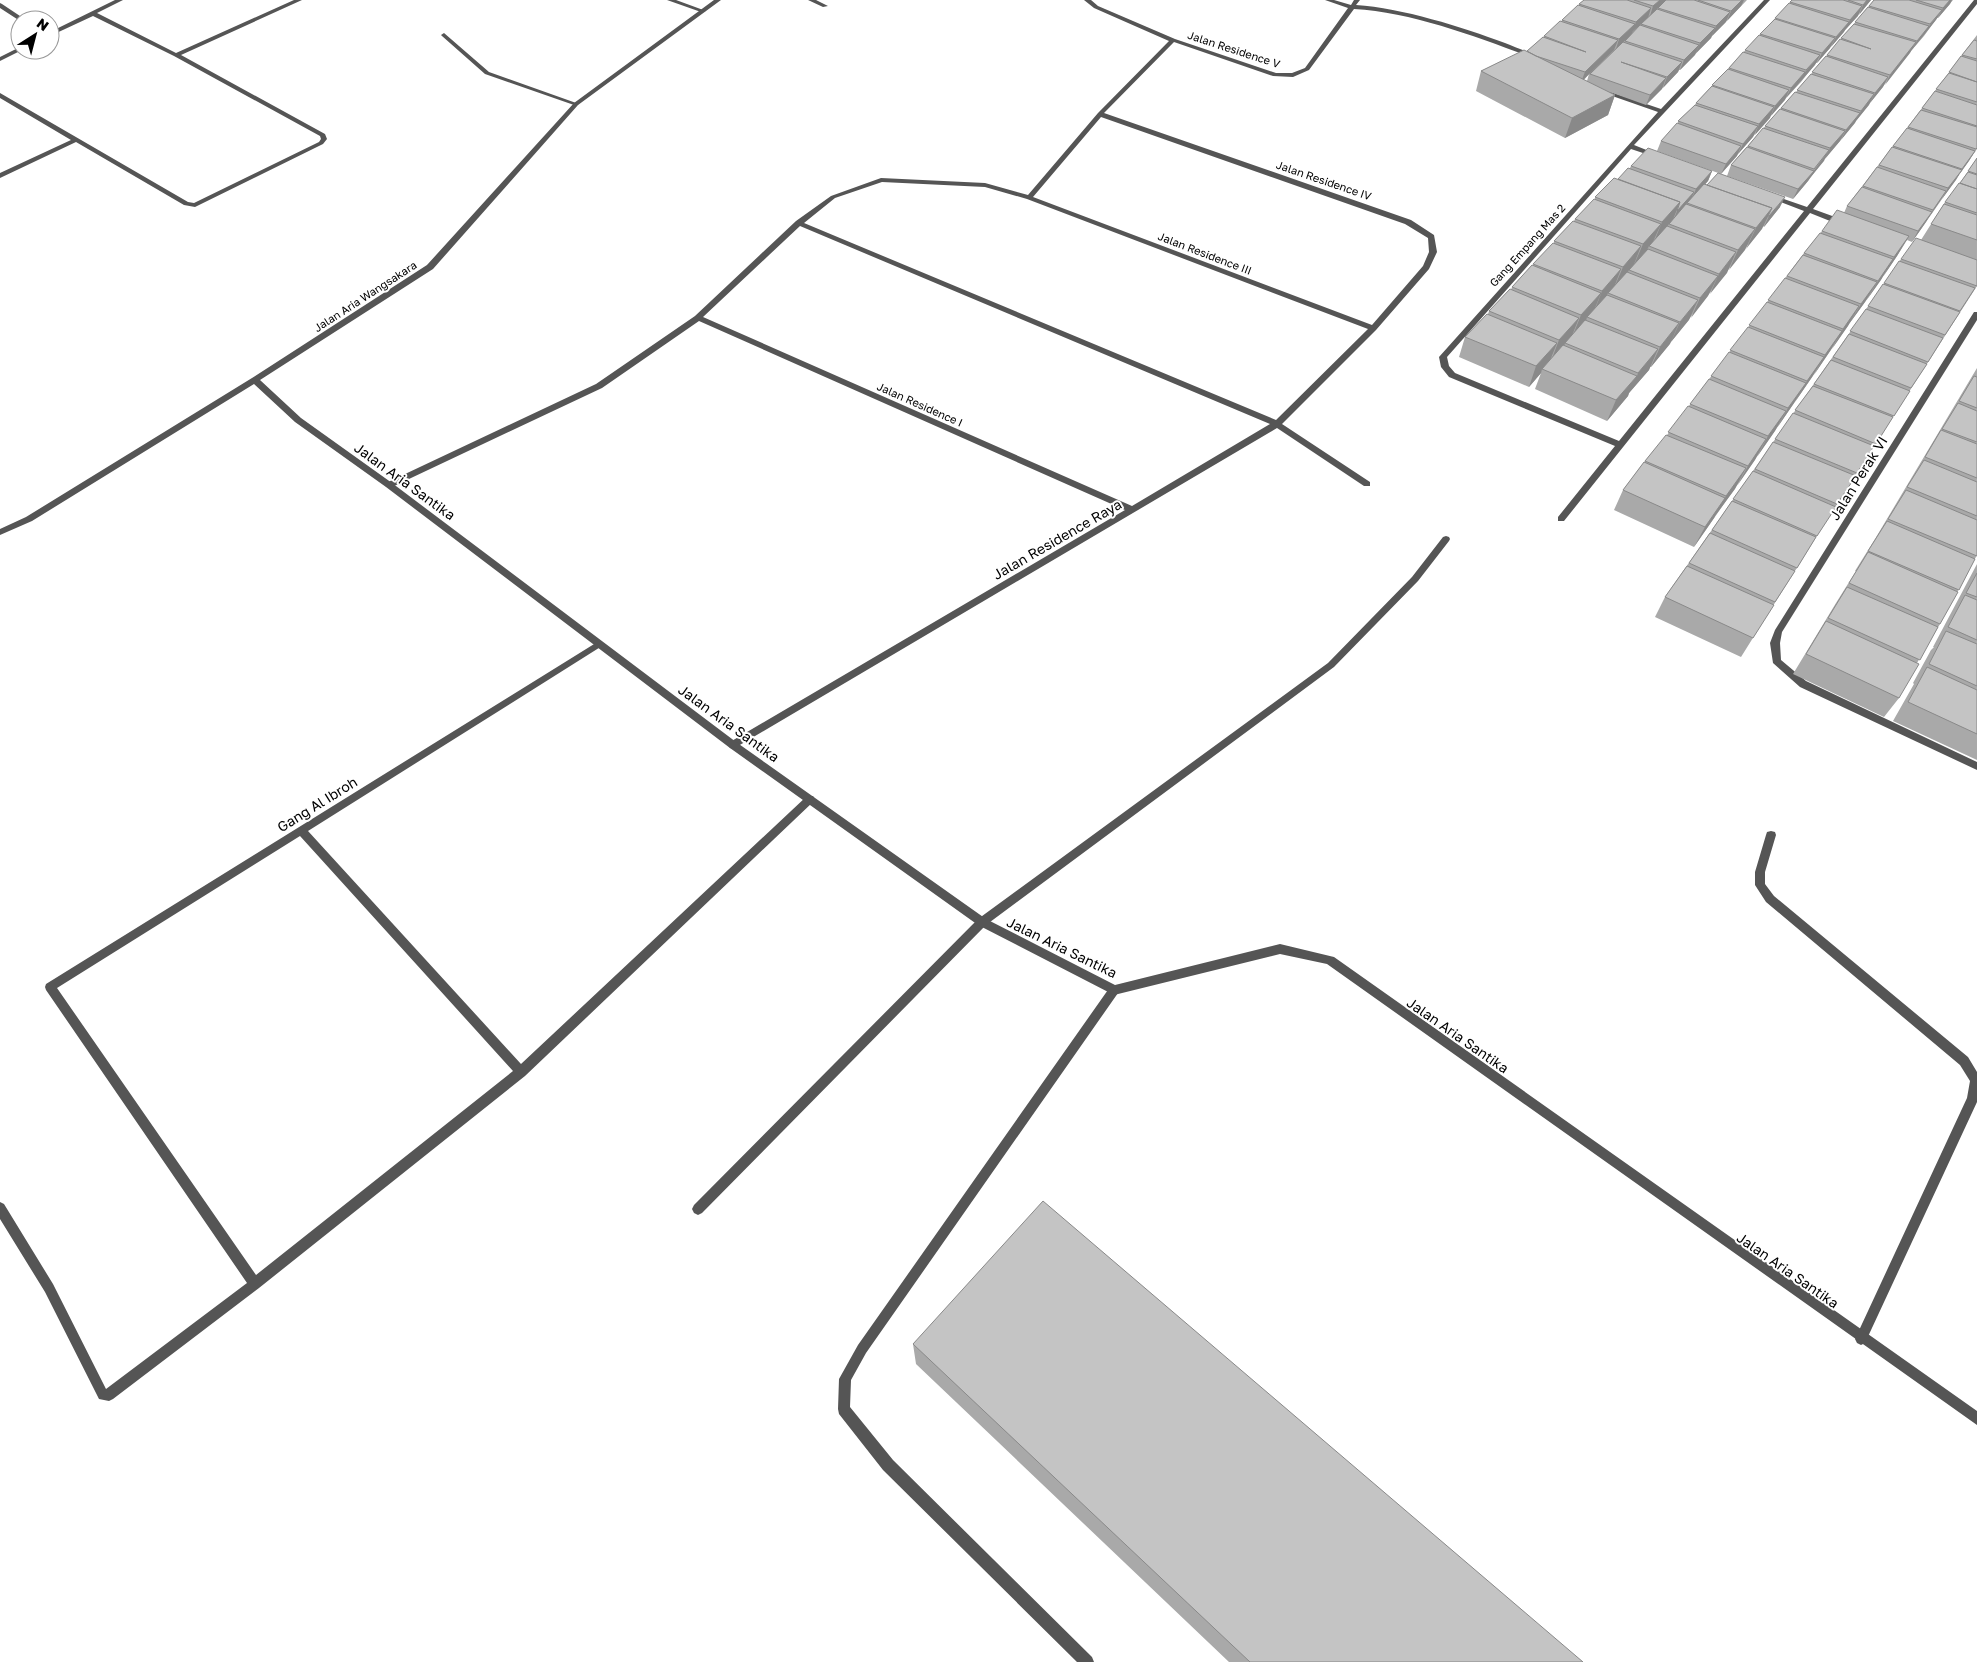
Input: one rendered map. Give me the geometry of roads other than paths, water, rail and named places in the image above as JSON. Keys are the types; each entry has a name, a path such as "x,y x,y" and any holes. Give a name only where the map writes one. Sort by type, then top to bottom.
{"street":[{"path":"60,29 120,0"},
{"path":"176,55 298,0"},
{"path":"670,0 703,11"},
{"name":"Jalan Aria Wangsakara","path":"0,532 29,519 255,380 430,267 576,104 718,0"},
{"path":"811,0 825,6"},
{"name":"Jalan Residence V","path":"1087,0 1096,7 1173,40 1274,75 1293,75 1307,69 1357,0"},
{"path":"1328,0 1478,35 1530,55"},
{"name":"Gang Empang Mas 2","path":"1620,445 1452,374 1444,366 1443,358 1630,146 1767,0"},
{"path":"1561,520 1977,0"},
{"path":"0,95 186,204 194,205 324,139 323,135 176,55 92,13"},
{"path":"444,35 487,73 576,104"},
{"path":"1028,198 1100,114 1173,40"},
{"path":"1522,63 1537,48"},
{"path":"1597,89 1662,111"},
{"name":"Jalan Residence IV","path":"1100,114 1371,209 1420,229 1431,237 1433,252 1426,267 1373,328"},
{"path":"0,176 76,140"},
{"path":"1630,146 1668,160"},
{"name":"Jalan Residence III","path":"389,485 599,386 698,318 798,223 833,197 881,180 985,184 1028,198 1373,328"},
{"path":"1762,194 1856,227"},
{"path":"798,223 1277,424 1367,484"},
{"name":"Jalan Perak VI","path":"1977,314 1778,632 1775,643 1776,662 1803,684 1977,766"},
{"name":"Jalan Residence I","path":"698,318 1133,510"},
{"name":"Jalan Residence Raya","path":"733,745 1277,424 1373,328"},
{"name":"Jalan Aria Santika","path":"255,380 298,420 389,485 733,745 982,922 1114,990 1280,948 1330,960 1861,1339 1977,1419"},
{"path":"698,1210 982,922 1331,665 1415,579 1446,539"},
{"name":"Gang Al Ibroh","path":"256,1284 50,987 599,644"},
{"path":"0,1208 49,1288 103,1395 109,1395 256,1284 520,1072 810,799"},
{"path":"301,830 520,1072"},
{"path":"1772,835 1760,872 1760,885 1770,899 1964,1061 1976,1080 1973,1098 1861,1339"},
{"path":"1086,1662 888,1464 844,1409 845,1379 862,1349 1114,990"}]}
